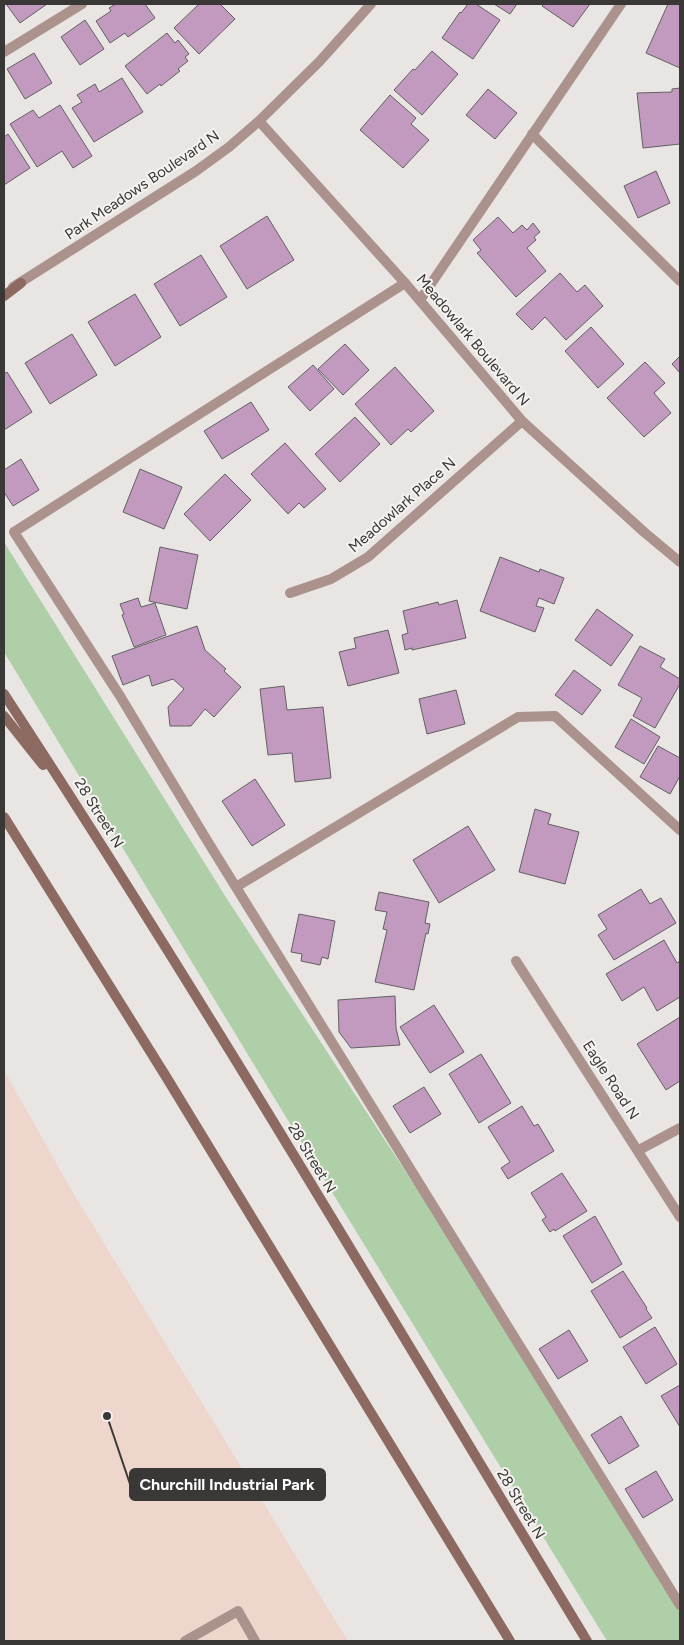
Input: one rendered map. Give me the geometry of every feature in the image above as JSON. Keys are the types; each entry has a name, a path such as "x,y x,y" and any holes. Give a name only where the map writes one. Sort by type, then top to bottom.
{"main road":[{"path":"4,288 21,283"},
{"path":"4,295 21,283"},
{"name":"28 Street N","path":"4,694 80,810 241,1070 586,1641"},
{"path":"4,716 80,810"},
{"path":"4,817 165,1075 510,1641"}],"street":[{"path":"4,52 82,4"},
{"name":"Park Meadows Boulevard N","path":"21,283 196,171 229,146 259,121 319,62 371,4"},
{"path":"420,300 621,4"},
{"name":"Meadowlark Boulevard N","path":"259,121 420,300 522,421 644,532 680,562"},
{"path":"532,134 680,281"},
{"path":"405,283 14,532 120,696 680,1605"},
{"name":"Meadowlark Place N","path":"290,593 331,579 368,557 522,421"},
{"path":"236,887 518,716 555,716 680,830"},
{"path":"671,822 680,837"},
{"name":"Eagle Road N","path":"516,961 639,1150 680,1217"},
{"path":"639,1150 680,1128"},
{"path":"185,1641 238,1611 255,1641"}],"shaded area":[{"path":"4,1070 72,1191 348,1641 4,1641"}],"green space":[{"path":"4,542 227,899 527,1357 680,1601 680,1641 607,1641 4,652"}],"building":[{"path":"6,4 47,4 20,23"},
{"path":"116,4 145,4 155,18 128,37 125,33 110,43 96,21 111,11 109,8"},
{"path":"199,4 220,4 235,19 199,54 174,28"},
{"path":"468,4 476,4 500,20 473,59 442,38"},
{"path":"494,4 517,4 510,14"},
{"path":"544,4 590,4 573,27 542,6"},
{"path":"668,4 680,4 680,68 646,53"},
{"path":"85,20 104,49 80,65 61,37"},
{"path":"167,33 175,43 178,40 189,54 185,57 188,61 178,69 180,71 147,94 125,66"},
{"path":"432,51 458,74 422,115 394,90"},
{"path":"34,53 52,83 25,99 7,69"},
{"path":"122,78 143,112 94,142 72,108 82,102 77,95 95,84 99,92"},
{"path":"680,88 680,144 643,148 637,93 672,92 672,89"},
{"path":"488,89 517,113 495,139 466,115"},
{"path":"390,95 416,118 411,124 429,140 403,168 360,130"},
{"path":"60,105 92,156 73,168 62,151 37,167 10,124 33,110 39,118"},
{"path":"8,134 30,168 4,185 4,137"},
{"path":"656,171 670,203 638,218 624,186"},
{"path":"267,216 294,260 247,289 220,246"},
{"path":"498,217 513,233 522,225 527,230 533,223 540,232 534,237 536,240 527,248 546,271 516,297 477,253 481,250 473,240"},
{"path":"201,255 227,297 180,326 154,284"},
{"path":"560,273 577,292 585,285 603,306 566,340 545,317 532,330 516,314"},
{"path":"135,294 161,337 115,366 88,322"},
{"path":"591,327 624,364 598,388 565,351"},
{"path":"72,334 97,375 50,404 25,363"},
{"path":"345,344 369,370 343,395 318,369"},
{"path":"680,356 680,373 672,364"},
{"path":"645,362 665,383 654,393 671,413 644,437 607,398"},
{"path":"313,365 334,389 310,411 288,387"},
{"path":"395,367 434,411 411,432 408,429 391,445 355,404"},
{"path":"7,372 32,412 4,430 4,374"},
{"path":"251,402 269,430 222,459 204,431"},
{"path":"355,417 380,444 340,482 315,454"},
{"path":"285,443 326,489 304,508 299,503 288,514 251,474"},
{"path":"21,459 39,490 13,506 4,492 4,470"},
{"path":"140,469 182,487 164,529 123,512"},
{"path":"225,474 251,500 210,541 184,514"},
{"path":"160,547 198,555 187,609 149,601"},
{"path":"500,557 539,572 540,569 564,578 554,604 539,598 536,606 544,608 535,632 480,611"},
{"path":"138,598 141,607 155,603 166,635 134,647 122,615 124,614 120,604"},
{"path":"457,600 466,638 405,650 402,635 408,633 403,611 438,602 439,605"},
{"path":"597,609 633,635 611,666 575,640"},
{"path":"197,626 205,650 226,669 224,671 241,687 214,717 205,709 191,726 170,726 168,707 184,689 173,679 152,686 149,675 123,685 112,656"},
{"path":"388,630 399,673 348,686 339,652 356,648 354,638"},
{"path":"640,646 665,659 660,667 680,679 680,684 655,728 633,716 642,698 618,685"},
{"path":"574,670 601,690 582,715 555,695"},
{"path":"284,686 287,710 323,707 331,778 295,782 292,753 268,755 260,689"},
{"path":"456,690 465,724 427,734 419,699"},
{"path":"631,719 660,737 644,764 615,747"},
{"path":"658,746 680,758 680,776 670,794 640,777"},
{"path":"255,779 285,825 252,846 222,801"},
{"path":"535,809 551,814 548,824 579,832 565,884 519,872"},
{"path":"468,826 495,870 439,903 413,860"},
{"path":"641,889 650,904 661,898 676,923 614,960 598,935 607,929 598,915"},
{"path":"379,892 429,902 425,923 430,924 428,934 426,933 414,990 375,982 387,930 383,929 387,912 375,910"},
{"path":"299,914 335,921 328,959 322,957 320,965 301,961 302,954 291,952"},
{"path":"664,940 677,963 680,961 680,997 657,1011 644,987 622,1001 606,974"},
{"path":"395,996 396,1028 400,1045 351,1048 339,1032 338,1000"},
{"path":"434,1005 464,1052 430,1073 400,1027"},
{"path":"680,1017 680,1081 666,1090 637,1044"},
{"path":"481,1054 511,1103 479,1123 449,1074"},
{"path":"424,1087 441,1114 410,1133 393,1106"},
{"path":"522,1106 534,1126 538,1124 554,1151 508,1179 501,1168 510,1162 488,1127"},
{"path":"562,1173 587,1211 555,1231 554,1229 550,1232 542,1220 546,1217 531,1193"},
{"path":"595,1216 622,1264 592,1283 563,1236"},
{"path":"623,1271 652,1318 620,1338 591,1291"},
{"path":"655,1327 677,1364 646,1384 623,1347"},
{"path":"569,1330 588,1361 558,1379 539,1349"},
{"path":"680,1385 680,1427 661,1396"},
{"path":"621,1416 639,1446 609,1464 591,1435"},
{"path":"656,1471 673,1500 643,1518 625,1489"}],"place":[{"name":"Churchill Industrial Park","path":"107,1416"}]}
